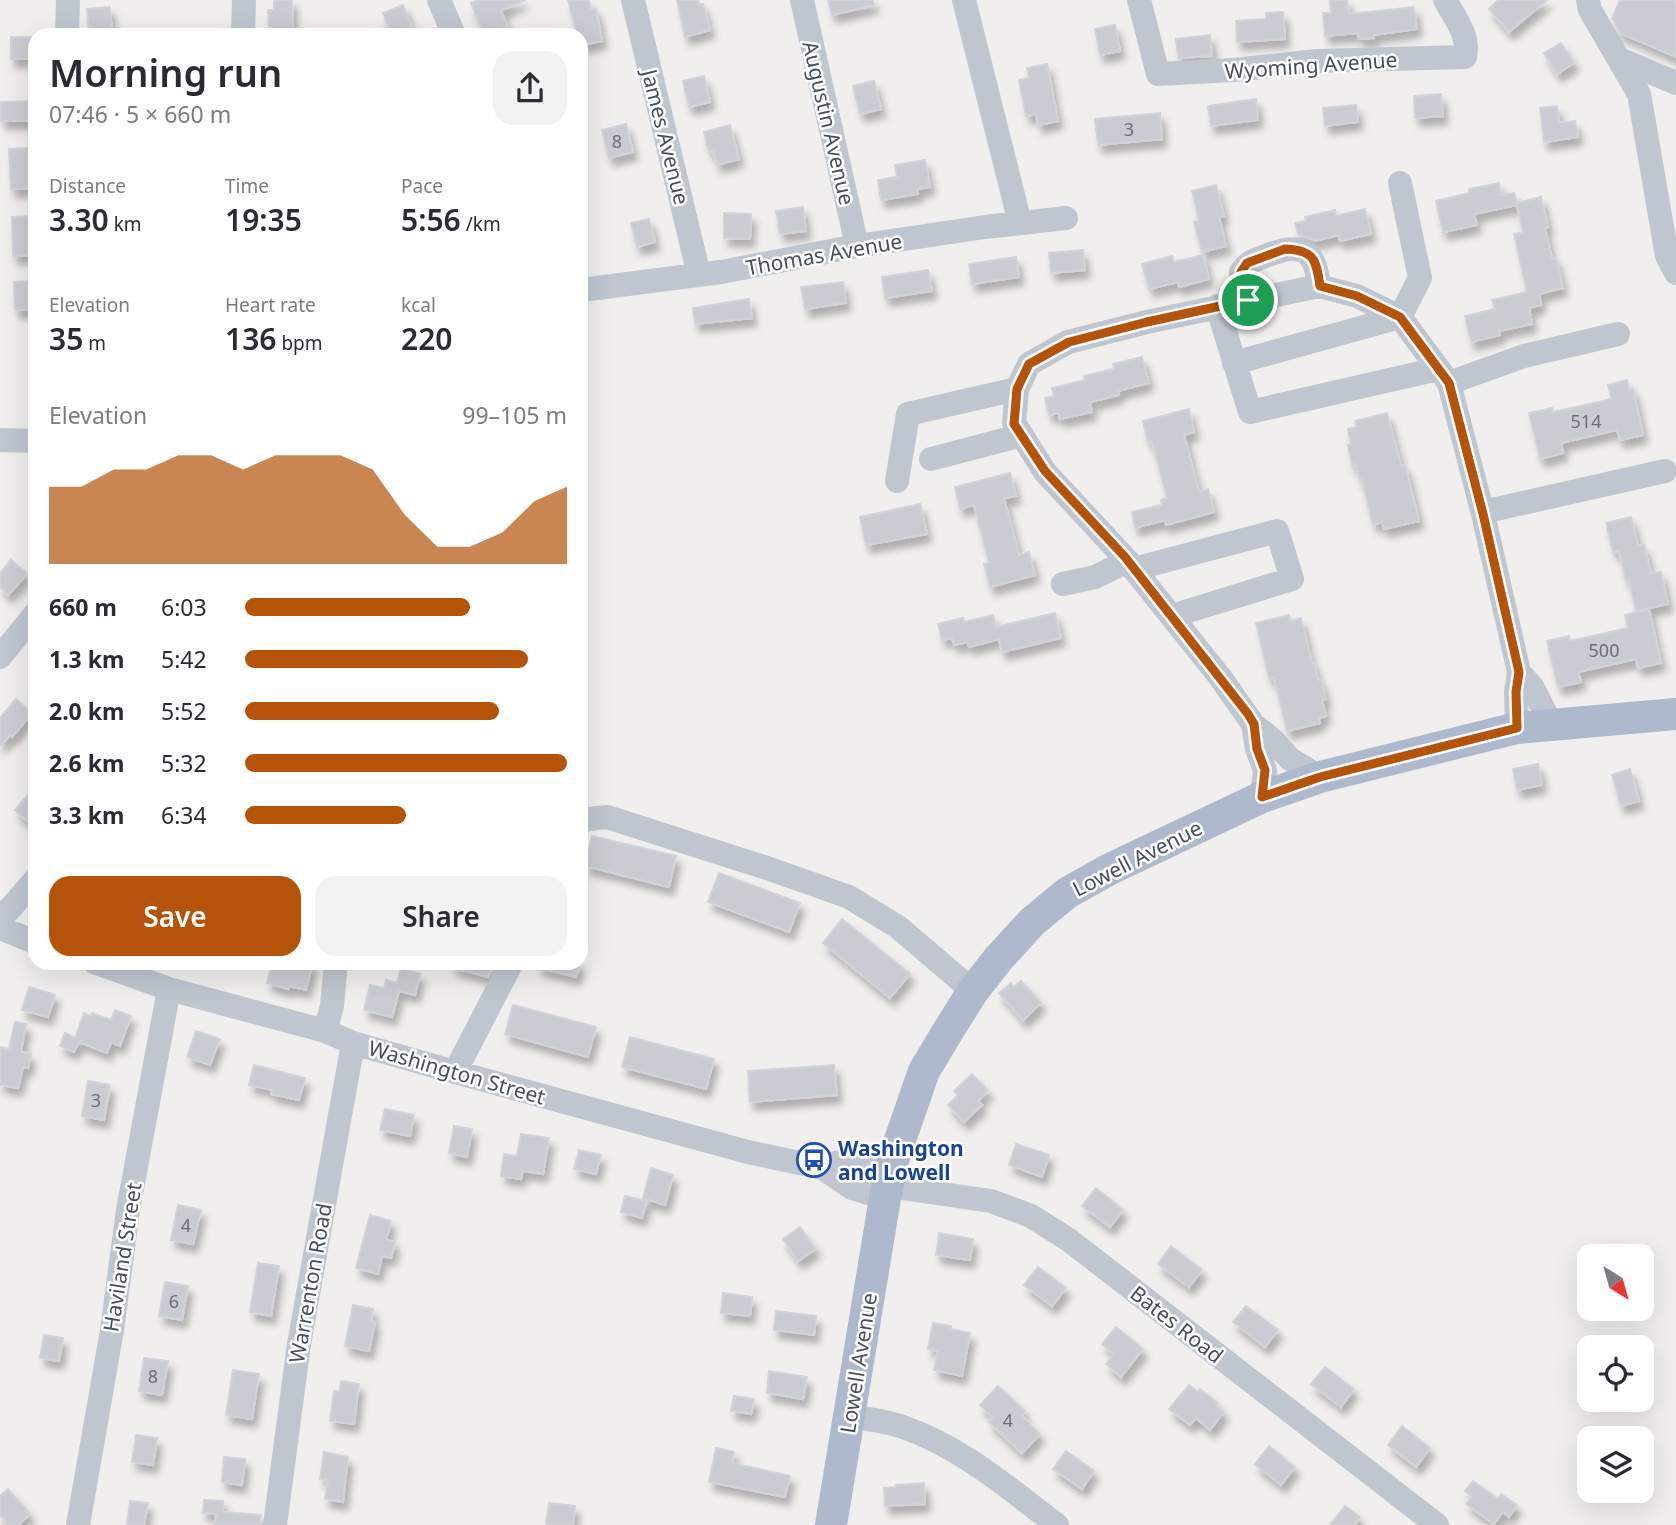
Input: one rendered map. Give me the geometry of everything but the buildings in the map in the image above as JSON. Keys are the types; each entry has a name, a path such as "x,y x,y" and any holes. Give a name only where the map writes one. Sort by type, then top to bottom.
{"main road":[{"name":"Lowell Avenue","path":"831,1525 888,1182 924,1071 973,991 1032,922 1067,893 1110,869 1262,797 1320,777 1517,728 1676,714"}],"street":[{"path":"67,28 68,0"},
{"path":"243,28 244,0"},
{"path":"439,0 451,28"},
{"name":"James Avenue","path":"633,0 699,275"},
{"name":"Augustin Avenue","path":"802,0 857,246"},
{"path":"964,0 1020,223"},
{"name":"Wyoming Avenue","path":"1139,0 1157,74 1233,70 1317,61 1465,57 1468,47 1465,37 1445,0"},
{"path":"1588,0 1590,10 1639,94 1667,256 1676,273"},
{"path":"1619,59 1676,83"},
{"path":"1234,363 1400,317 1420,278 1400,183"},
{"name":"Thomas Avenue","path":"588,289 699,275 857,246 1066,218"},
{"path":"1248,300 1241,272 1247,263 1285,249 1301,249 1312,257 1317,266 1320,286"},
{"path":"1320,777 1290,759 1254,724 1131,565 1045,471 1014,424 1017,389 1029,364 1069,342 1217,306 1320,286 1357,296 1400,317 1444,376 1483,512 1519,672 1516,692 1517,728"},
{"path":"1217,306 1250,412 1444,376 1618,334"},
{"path":"897,481 908,414 1017,389"},
{"path":"931,459 1021,435"},
{"path":"0,440 28,441"},
{"path":"1483,512 1665,471"},
{"path":"1063,584 1277,531 1292,579 1172,616"},
{"path":"0,657 28,623"},
{"path":"1519,672 1533,688 1551,724"},
{"path":"1254,724 1257,749 1265,770 1262,797"},
{"path":"588,819 607,817 849,897 898,927 973,991"},
{"path":"0,920 28,888"},
{"path":"0,928 28,939"},
{"name":"Washington Street","path":"116,970 169,989 325,1031 353,1043 455,1072 748,1152 824,1168 852,1188 888,1182"},
{"path":"325,1031 332,1006 335,970"},
{"path":"455,1072 508,970"},
{"name":"Haviland Street","path":"78,1525 112,1330 128,1210 169,989"},
{"name":"Warrenton Road","path":"275,1525 299,1344 353,1043"},
{"name":"Washington Street","path":"824,1168 841,1160 863,1159 888,1182"},
{"name":"Bates Road","path":"888,1182 990,1201 1031,1216 1069,1240 1437,1525"},
{"path":"850,1416 900,1426 946,1446 987,1472 1057,1525"}],"place":[{"name":"Washington and Lowell","path":"814,1160"}],"route":[{"path":"1285,249 1301,249 1312,257 1317,266 1320,286 1357,296 1400,317 1449,383 1483,514 1519,672 1516,692 1517,728 1320,777 1262,797 1265,770 1257,749 1254,724 1248,714 1125,557 1045,471 1014,424 1017,389 1029,364 1069,342 1248,300 1241,272 1247,263 1285,249"}]}
